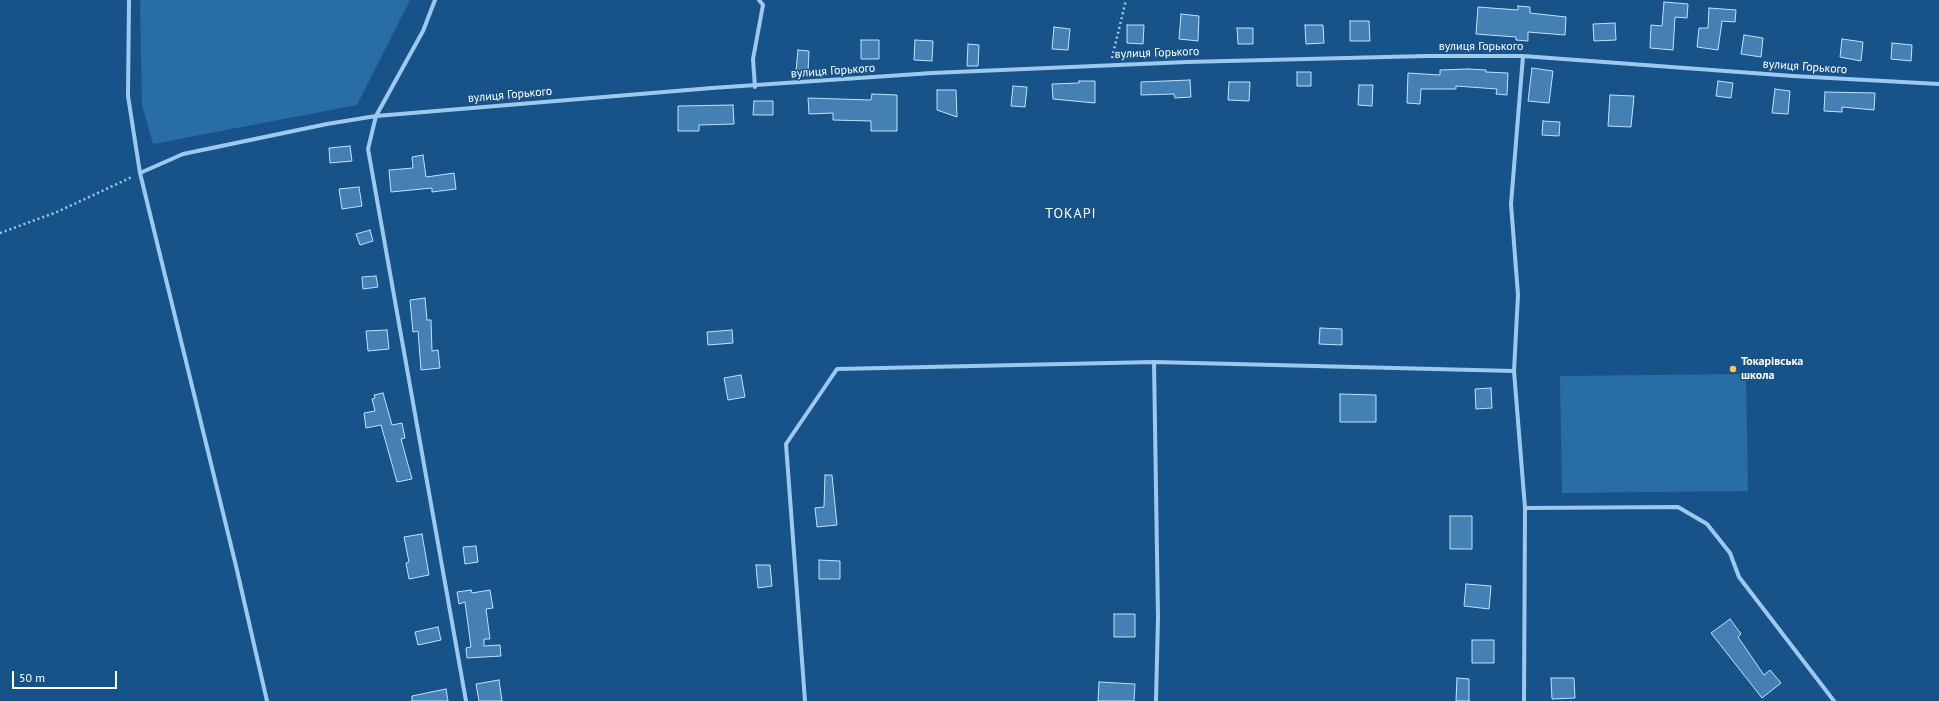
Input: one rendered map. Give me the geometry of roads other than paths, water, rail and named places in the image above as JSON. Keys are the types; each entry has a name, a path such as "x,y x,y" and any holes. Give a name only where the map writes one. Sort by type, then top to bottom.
{"street":[{"path":"129,0 128,96 140,173 235,559 267,701"},
{"path":"435,0 422,31 376,116 368,149 466,701"},
{"path":"755,86 753,59 763,5 759,0"},
{"path":"1523,56 1511,204 1518,295 1514,371 1524,508 1524,701"},
{"name":"вулиця Горького","path":"140,173 183,154 327,124 376,116 712,88 932,73 1111,65 1418,57 1523,56 1793,76 1939,84"},
{"path":"805,701 786,444 837,369 1154,362 1514,371"},
{"path":"1154,362 1158,617 1156,701"},
{"path":"1524,508 1678,508 1707,524 1730,553 1739,577 1834,701"}],"place":[{"name":"Токарівська школа","path":"1733,369"}],"district":[{"name":"ТОКАРІ","path":"1071,214"}]}
